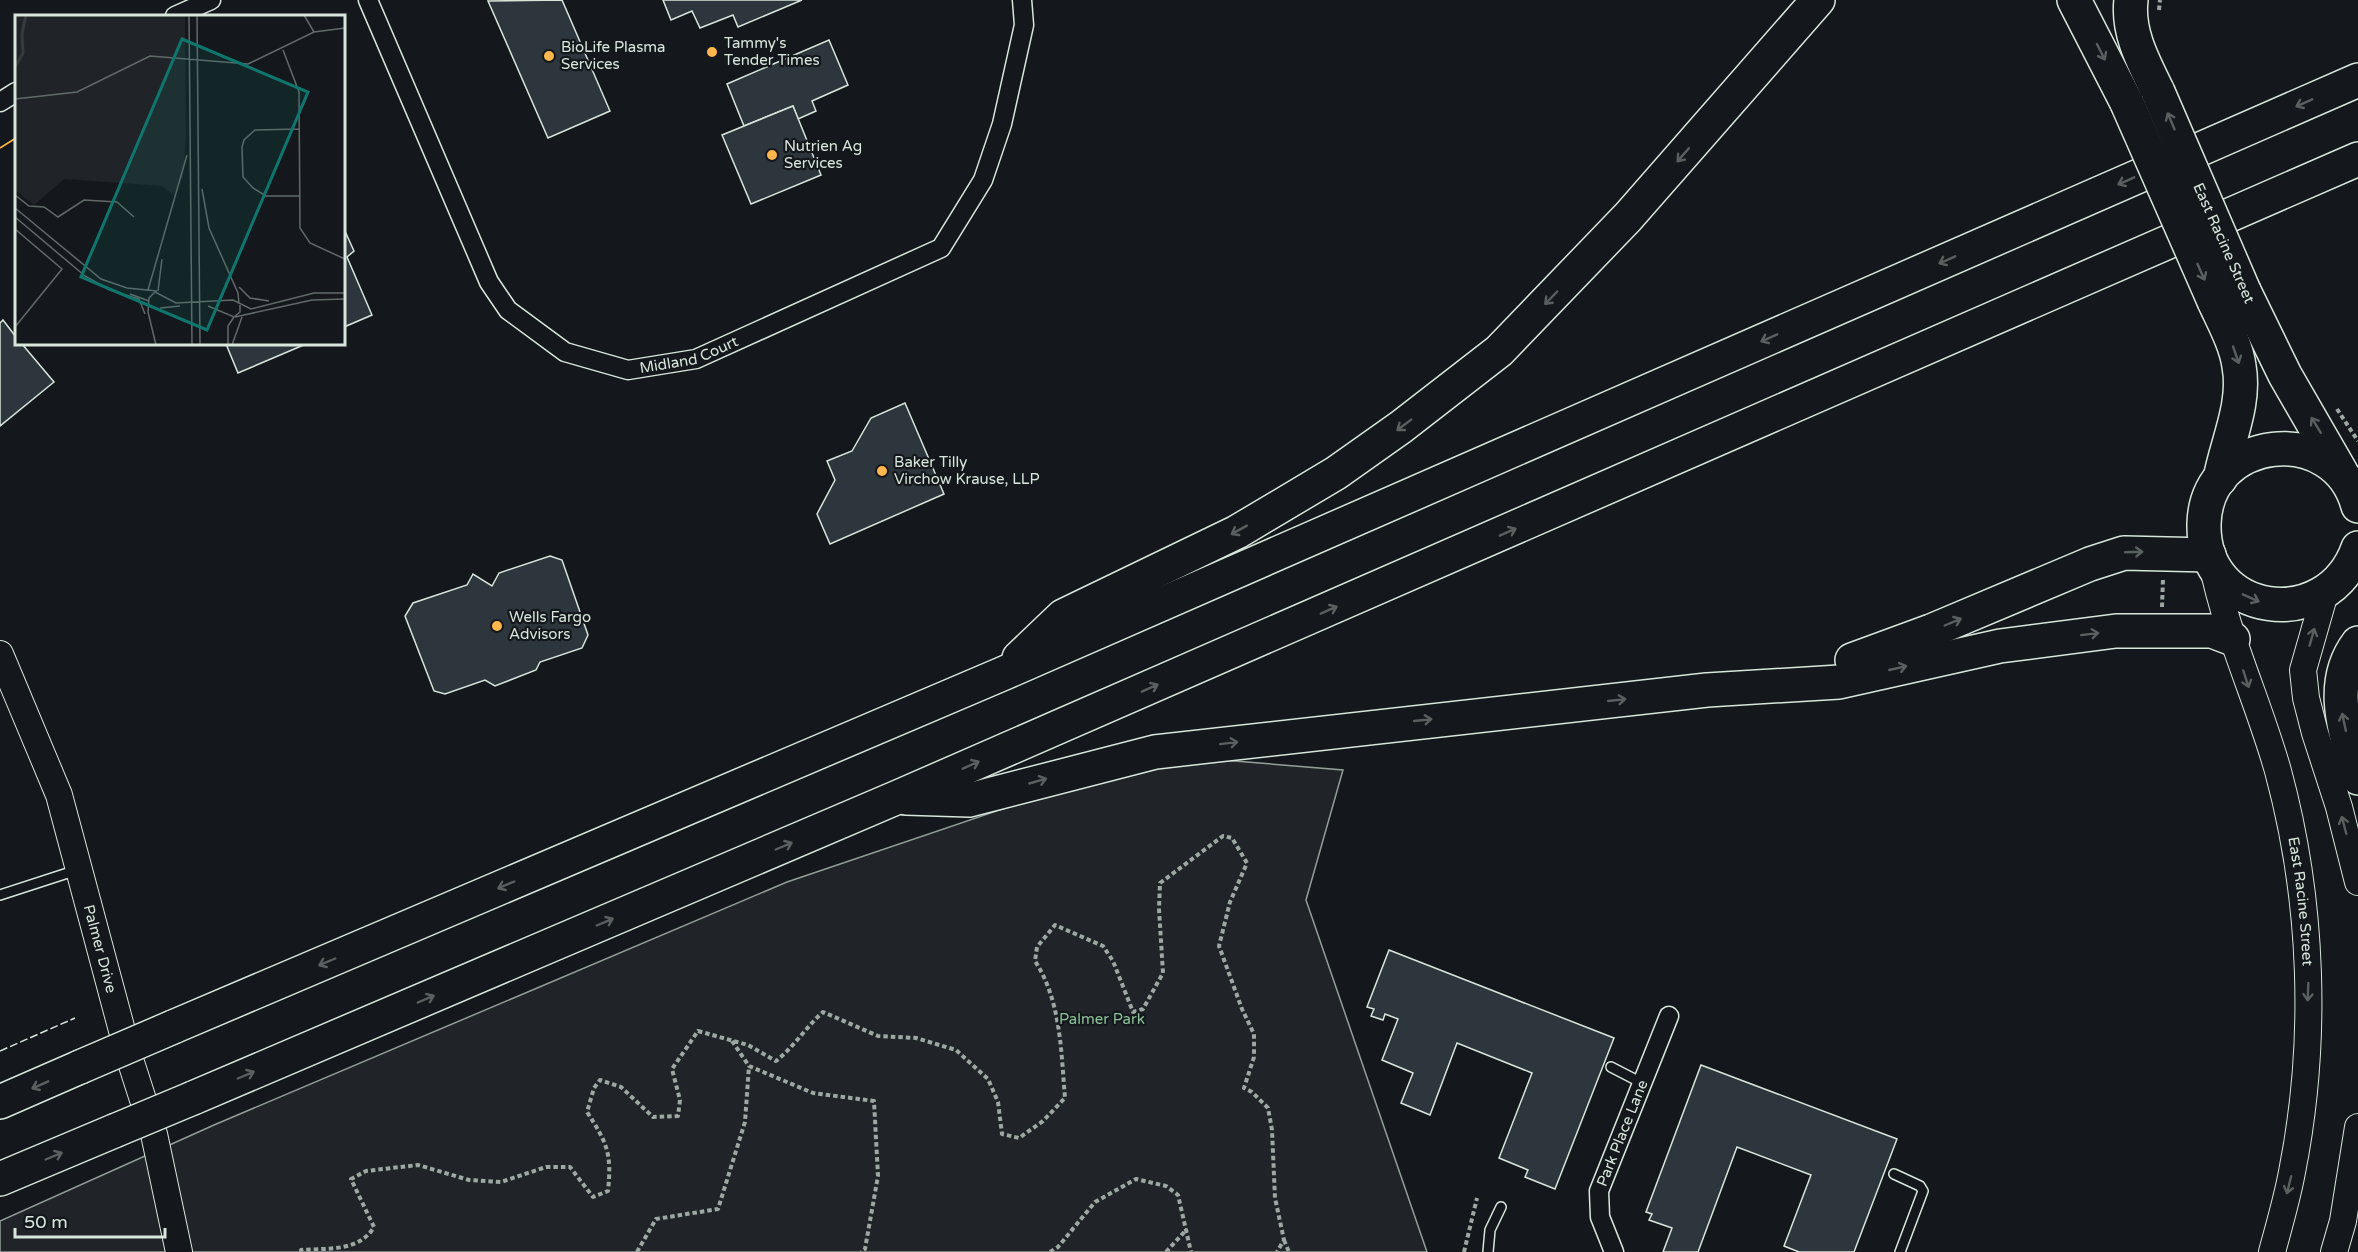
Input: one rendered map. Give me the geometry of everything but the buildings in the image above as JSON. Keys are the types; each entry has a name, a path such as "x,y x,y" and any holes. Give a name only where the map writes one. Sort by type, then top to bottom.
{"highway":[{"path":"1706,128 1753,54 1796,0"},
{"path":"1002,674 1063,616 1237,532 1336,473 1401,427 1499,351 1628,217 1818,0"},
{"path":"2074,0 2127,103 2240,366 2237,415 2226,446 2220,478 2209,500 2204,523 2210,559 2233,588 2262,603 2295,604 2340,586 2358,548"},
{"name":"East Racine Street","path":"2131,0 2129,15 2137,48 2244,291 2285,375 2325,440 2358,506"},
{"path":"0,1102 1002,674 2358,80"},
{"path":"0,1179 898,797 2358,159"},
{"path":"2220,478 2243,458 2258,452 2289,448 2319,457 2343,477"},
{"path":"1757,685 1835,666 1877,652 2090,564 2124,553 2210,559"},
{"path":"898,797 969,800 1155,752 1757,685 1839,682 2000,646 2116,631 2212,632 2234,639"},
{"path":"2358,643 2350,653 2340,685 2342,715 2358,778"}],"main road":[{"name":"East Racine Street","path":"2210,559 2219,599 2277,768 2292,830 2309,979 2305,1080 2292,1172 2272,1252"},
{"path":"2340,586 2303,670 2306,698 2314,733 2339,807 2358,882"},
{"name":"Palmer Drive","path":"0,654 59,795 128,1053 153,1134 179,1252"},
{"path":"2334,1252 2343,1221 2358,1127"}],"street":[{"path":"177,15 211,0"},
{"name":"Midland Court","path":"368,0 489,282 508,310 565,352 628,370 696,359 941,248 983,180 1002,124 1024,26 1022,0"},
{"path":"0,102 15,93"},
{"name":"Park Place Lane","path":"1614,1252 1600,1217 1599,1191 1669,1016"}],"lane":[{"path":"0,895 79,869"},
{"path":"1611,1067 1642,1083"},
{"path":"1894,1174 1920,1186 1923,1191 1900,1252"},
{"path":"1488,1252 1490,1230 1501,1207"}],"path":[{"path":"2162,608 2163,570"},
{"path":"302,1252 301,1250 308,1249 340,1249 361,1243 371,1234 375,1227 351,1179 366,1171 418,1165 469,1180 501,1182 546,1167 570,1167 593,1197 608,1191 610,1168 606,1142 587,1112 594,1088 600,1080 621,1087 653,1117 678,1116 680,1100 672,1069 698,1031 748,1045 776,1061 788,1052 803,1029 823,1012 878,1036 916,1038 956,1050 988,1079 998,1102 1002,1134 1018,1137 1043,1121 1065,1098 1056,1013 1046,978 1035,961 1037,947 1055,925 1103,946 1113,961 1133,1012 1143,1010 1163,973 1159,909 1160,883 1223,836 1232,838 1247,863 1230,903 1219,946 1242,1009 1254,1034 1254,1057 1244,1088 1252,1092 1268,1108 1272,1130 1275,1198 1284,1240 1289,1252"},
{"path":"731,1041 749,1066 813,1093 874,1101 878,1176 864,1249 861,1252"},
{"path":"636,1252 656,1219 718,1209 745,1122 749,1066"},
{"path":"1050,1252 1058,1247 1095,1202 1136,1179 1166,1186 1178,1196 1191,1252"},
{"path":"1464,1252 1477,1198"},
{"path":"1166,1252 1187,1229"},
{"path":"1277,1252 1284,1240"}],"green space":[{"name":"Palmer Park","path":"1162,755 1343,770 1306,900 1427,1252 0,1252 0,1221 214,1125 787,882"}],"fence":[{"path":"0,1051 75,1018"}],"power":[{"path":"0,148 15,139"}],"place":[{"name":"Tammy's Tender Times","path":"712,52"},
{"name":"BioLife Plasma Services","path":"549,56"},
{"name":"Nutrien Ag Services","path":"772,155"},
{"name":"Baker Tilly Virchow Krause, LLP","path":"882,471"},
{"name":"Wells Fargo Advisors","path":"497,626"}]}
